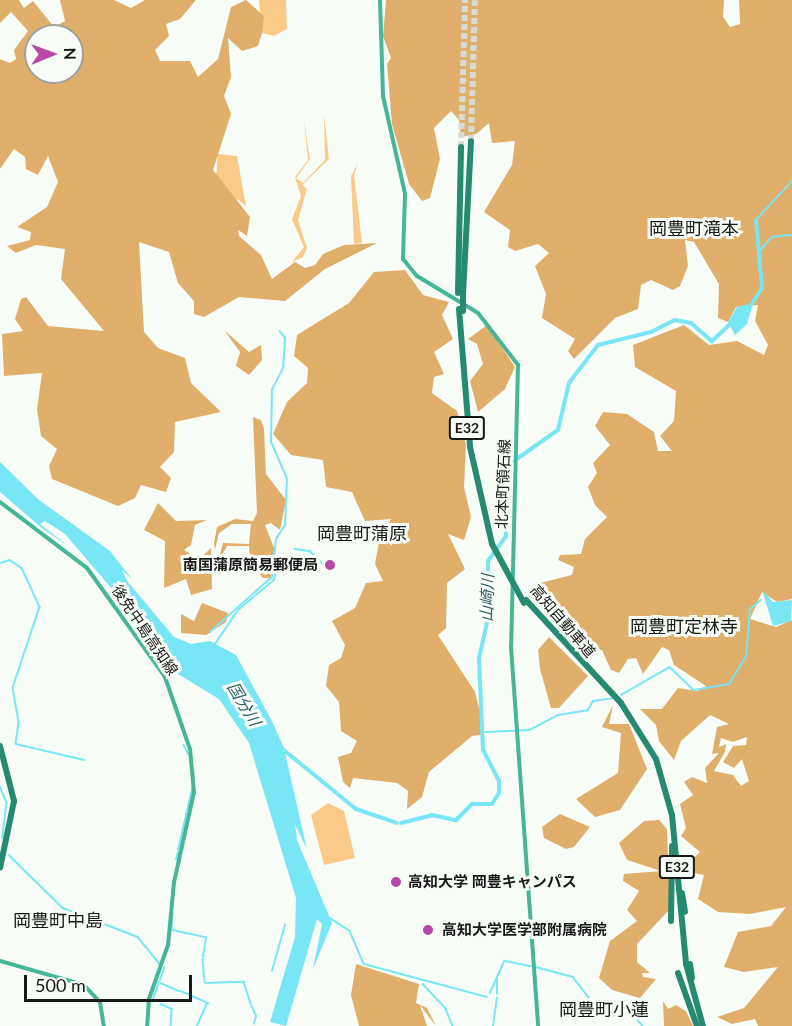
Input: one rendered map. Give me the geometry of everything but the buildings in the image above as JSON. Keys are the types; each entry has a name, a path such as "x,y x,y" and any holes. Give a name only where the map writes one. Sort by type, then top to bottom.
{"highway":[{"name":"高知自動車道","path":"460,294 471,141"},
{"name":"高知自動車道","path":"461,147 461,310 476,467 493,543 525,602 629,716 660,771 674,845 686,964 701,1026"},
{"path":"0,747 14,801 0,868"},
{"path":"0,754 11,812 0,858"},
{"path":"674,845 685,912"},
{"path":"671,921 674,845"},
{"path":"690,964 701,1026"},
{"path":"678,973 701,1026"}],"main road":[{"name":"北本町領石線","path":"380,0 383,96 405,194 401,253 411,271 478,313 514,355 516,457 511,630 515,729 538,1026"},
{"name":"後免中島高知線","path":"0,502 87,568 165,677 190,749 194,792 174,882 168,945 149,999 147,1026"},
{"path":"0,961 84,985 100,1002 104,1026"}],"shaded area":[{"path":"0,0 19,0 24,8 33,1 52,24 24,24 24,27 11,12 0,23"},
{"path":"60,0 114,0 131,8 145,0 196,0 180,19 166,24 169,36 155,50 160,61 190,61 198,77 218,59 231,7 246,0 264,16 262,33 258,46 242,51 228,38 231,77 224,96 231,114 213,170 250,217 247,236 238,230 239,236 261,255 272,279 295,262 305,268 315,265 323,254 344,245 377,243 325,269 285,301 239,297 204,317 194,314 194,301 178,283 169,252 139,242 144,332 158,348 185,358 191,383 221,412 175,422 174,452 160,467 171,478 166,492 141,485 135,498 118,506 52,479 49,466 57,449 41,436 37,409 42,373 4,376 2,334 23,331 15,319 21,299 26,297 48,326 104,331 61,279 65,249 36,245 16,253 7,246 30,240 31,232 17,227 47,207 58,182 48,156 38,175 26,169 25,157 14,149 0,169 0,59 10,63 16,59 14,50 24,36 24,84 84,84 84,24 60,24 65,21"},
{"path":"259,0 286,0 287,29 274,36 262,33"},
{"path":"386,0 724,0 723,17 730,27 740,24 739,0 792,0 792,599 777,602 762,592 750,619 776,627 792,620 792,1026 758,1026 755,1019 732,1024 717,1017 744,1008 778,967 744,972 724,967 738,932 771,926 786,907 750,914 718,912 698,899 704,875 688,872 687,864 700,852 681,836 686,828 680,804 693,795 684,782 692,777 707,783 705,768 719,753 712,754 717,727 729,724 710,715 681,741 674,760 659,741 656,725 640,709 662,709 678,688 698,691 706,686 674,665 669,650 662,647 643,674 636,658 628,659 619,673 611,670 602,650 589,650 566,616 549,612 535,592 540,583 572,575 574,567 558,560 560,555 581,554 585,539 607,517 595,505 588,487 597,473 593,463 610,445 595,426 603,412 627,414 654,432 658,451 672,451 660,436 674,421 676,391 635,367 633,345 684,325 709,345 737,341 764,355 768,345 755,321 758,305 736,307 728,322 718,318 719,284 694,242 685,240 688,266 680,286 673,290 651,280 641,285 638,309 615,318 574,359 568,351 575,339 542,318 546,294 535,266 549,253 538,244 515,251 508,247 510,230 484,212 512,165 515,141 492,143 489,123 476,134 461,137 459,120 451,111 434,128 440,159 430,198 422,201 409,184 392,124 387,64 391,58 383,36","holes":["747,737 746,745 733,746 723,762 734,768 742,759 749,781 741,786 733,775 714,771 725,752 726,744 719,747 721,738 733,742"]},
{"path":"324,115 329,159 302,185 307,189 298,220 307,248 303,257 292,262 304,247 292,219 301,196 295,177 308,160 304,121 310,159 296,178 303,183 325,160"},
{"path":"218,154 237,156 246,206 237,199 236,205 216,177"},
{"path":"358,163 354,175 362,243 354,244 351,176"},
{"path":"405,270 423,295 449,302 442,315 453,339 434,352 444,374 434,377 432,393 457,411 466,445 464,487 471,517 464,540 448,534 465,569 447,583 446,628 438,635 475,692 484,727 481,735 472,736 429,772 422,797 407,809 408,791 397,783 353,778 350,788 343,782 338,757 351,753 357,741 341,731 339,702 326,686 329,665 341,658 345,645 332,621 355,608 366,583 383,581 375,564 380,536 391,519 365,521 352,492 326,487 323,460 291,455 273,434 287,402 307,383 308,368 294,356 297,335 349,303 374,272"},
{"path":"487,325 515,367 505,389 478,412 470,381 483,364 477,344 468,339"},
{"path":"224,330 249,352 261,345 262,360 249,375 236,366 240,352"},
{"path":"253,417 261,420 264,429 266,474 286,500 280,530 271,523 265,525 275,550 271,578 263,578 250,563 249,546 227,546 218,562 223,543 249,544 251,524 232,524 219,533 215,550 214,543 217,527 235,519 253,521 257,513"},
{"path":"158,503 176,521 207,520 195,525 191,545 184,550 199,559 211,548 212,589 191,595 186,579 164,588 165,541 144,530"},
{"path":"202,603 228,613 226,622 206,635 181,633 181,614 194,621"},
{"path":"549,637 588,676 559,708 551,708 540,669 538,650"},
{"path":"613,705 609,724 629,724 647,769 620,810 595,817 576,799 618,773 621,733 602,727"},
{"path":"328,803 344,811 355,858 324,865 311,815"},
{"path":"560,814 590,827 574,847 566,849 544,838 542,827"},
{"path":"659,820 667,829 670,909 637,944 637,962 650,973 642,973 643,977 656,979 640,998 612,990 599,978 610,941 637,921 627,910 639,891 623,881 624,874 661,871 627,860 619,843 644,821"},
{"path":"356,964 419,984 416,1003 427,1008 436,1026 420,1005 427,1026 359,1026 351,995"},
{"path":"663,1001 668,1009 676,1005 686,1011 693,1026 664,1026"}],"water":[{"path":"753,303 747,324 735,335 728,322 737,307"},
{"name":"国分川","path":"0,462 39,500 110,551 132,579 122,570 127,581 174,637 191,644 210,641 236,655 272,721 284,748 307,850 295,824 297,840 332,923 313,969 322,924 317,919 286,1026 270,1022 295,937 296,898 249,743 219,699 165,666 118,596 65,534 45,521 40,524 68,546 43,529 0,492"},
{"path":"762,590 773,602 792,600 791,621 773,626"}],"waterway":[{"path":"756,220 792,181"},
{"name":"山崎川","path":"751,305 762,288 756,220"},
{"path":"759,252 772,237 792,235"},
{"name":"山崎川","path":"401,823 432,815 456,820 472,804 492,804 499,793 499,781 483,750 479,658 489,614 488,561 506,536 502,511 511,463 558,430 569,383 598,345 651,332 675,320 691,323 712,341 731,323"},
{"path":"210,632 272,577 276,539 285,525 287,479 271,442 272,390 283,368 285,338 280,332"},
{"path":"295,549 310,551 323,564"},
{"path":"0,563 10,560 22,568 40,607 13,688 19,723 16,744 84,760"},
{"path":"215,644 238,610 274,580 279,560"},
{"path":"621,695 670,667 694,690 729,684 746,657 750,609 761,600"},
{"path":"485,732 530,730 558,715 588,710 593,701 615,698"},
{"path":"184,745 189,755"},
{"name":"山崎川","path":"280,747 356,809 397,823"},
{"path":"0,786 7,803 3,838"},
{"path":"187,811 192,789"},
{"path":"186,813 186,818"},
{"path":"178,850 185,819"},
{"path":"176,860 178,852"},
{"path":"9,855 63,908 138,937 160,964"},
{"path":"173,911 172,930 206,937"},
{"path":"330,918 350,931 364,964 487,997"},
{"path":"272,971 285,925"},
{"path":"203,957 206,938"},
{"path":"203,959 205,982"},
{"path":"490,993 504,961"},
{"path":"506,961 530,966"},
{"path":"536,967 573,977 594,1004 614,1015 632,1013 643,1026"},
{"path":"160,980 164,968"},
{"path":"497,980 497,994"},
{"path":"152,1002 159,982"},
{"path":"206,983 244,982 251,1004"},
{"path":"161,983 179,991"},
{"path":"423,984 446,1009 453,1026"},
{"path":"181,991 208,1003"},
{"path":"493,1026 497,998"},
{"path":"161,1004 172,1009 171,1026"},
{"path":"197,1026 207,1004"},
{"path":"252,1006 256,1015"},
{"path":"254,1024 256,1016"}],"tunnel":[{"path":"461,147 465,0"},
{"path":"471,141 475,0"}],"place":[{"name":"南国蒲原簡易郵便局","path":"330,565"},
{"name":"高知大学 岡豊キャンパス","path":"396,882"},
{"name":"高知大学医学部附属病院","path":"428,930"}],"district":[{"name":"岡豊町滝本","path":"694,228"},
{"name":"岡豊町蒲原","path":"362,533"},
{"name":"岡豊町定林寺","path":"684,626"},
{"name":"岡豊町中島","path":"58,920"},
{"name":"岡豊町小蓮","path":"604,1009"}]}
